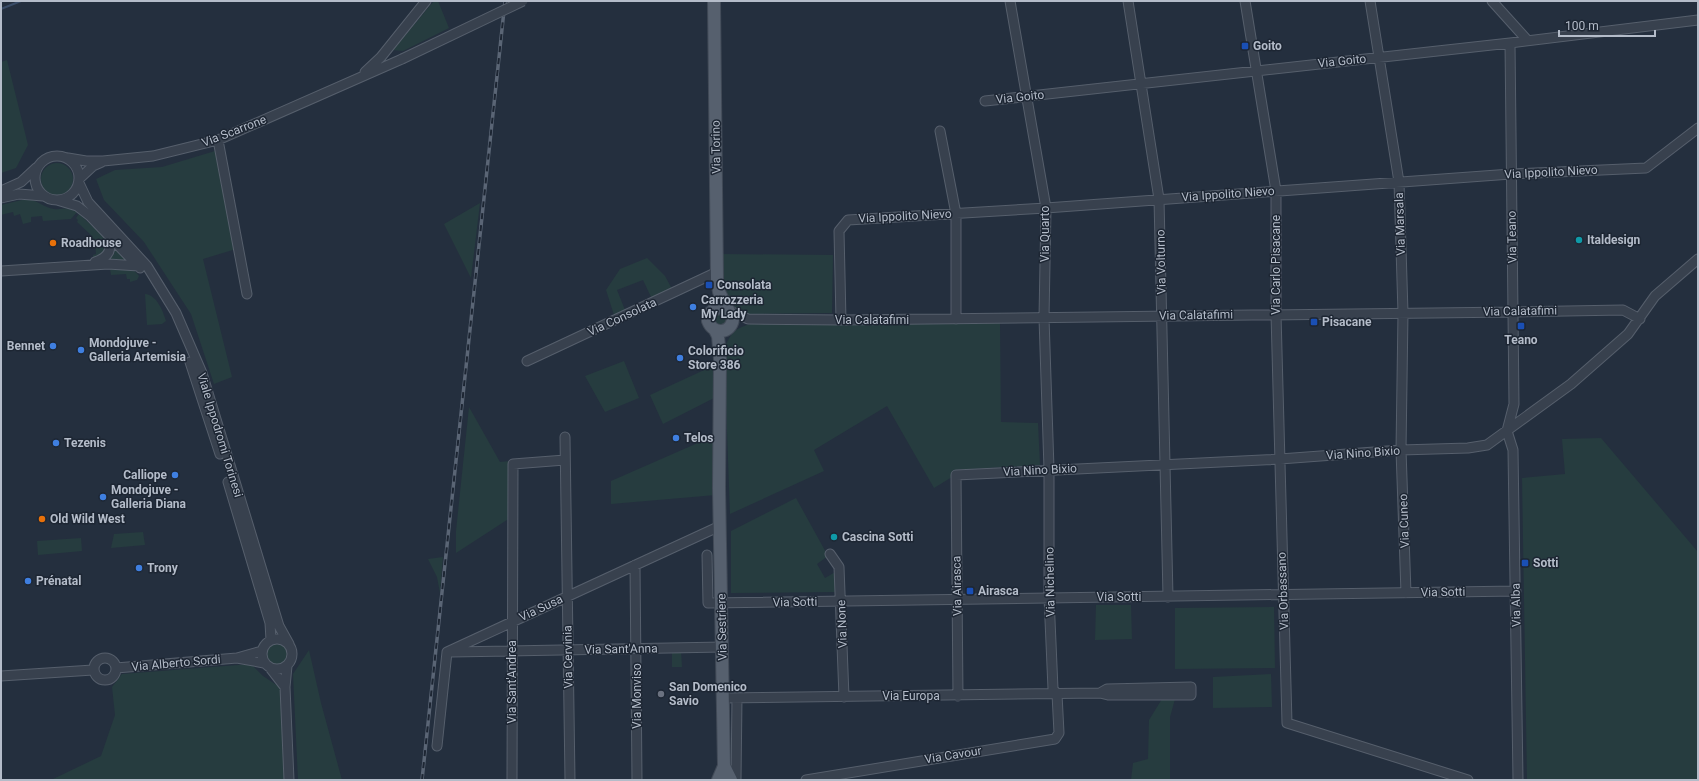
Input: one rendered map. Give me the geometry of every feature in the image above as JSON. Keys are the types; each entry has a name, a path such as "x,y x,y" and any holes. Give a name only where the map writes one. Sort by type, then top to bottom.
{"main road":[{"name":"Via Torino","path":"714,1 717,272 719,292 717,303 712,310 708,321 724,329"},
{"name":"Via Torino","path":"719,292 733,319 724,329 720,351 719,488"},
{"path":"712,310 720,307 729,310"},
{"name":"Via Sestriere","path":"719,488 724,766"},
{"path":"718,780 724,766"},
{"path":"724,766 730,780"}],"street":[{"name":"Via Scarrone","path":"358,78 389,48 426,1"},
{"name":"Via Scarrone","path":"68,158 86,161 103,161 153,156 218,140 400,59 523,1"},
{"name":"Via Quarto","path":"1010,1 1046,208 1044,318 1049,469"},
{"name":"Via Volturno","path":"1128,1 1159,199 1168,597"},
{"name":"Via Carlo Pisacane","path":"1245,1 1276,191 1276,314 1280,459"},
{"name":"Via Marsala","path":"1370,1 1399,182 1403,313 1401,450"},
{"path":"1492,1 1528,41"},
{"name":"Via Goito","path":"985,101 1528,41 1698,20"},
{"name":"Via Teano","path":"1507,431 1514,404 1510,43"},
{"path":"389,48 400,59"},
{"name":"Via Ippolito Nievo","path":"841,320 839,231 848,220 1046,208 1511,174 1646,168 1698,128"},
{"path":"940,131 956,214 956,319"},
{"path":"218,140 247,294"},
{"path":"1,190 21,182 48,157 54,155 68,158 76,167 79,181 71,195 57,200 44,196 19,194 1,198"},
{"name":"Via Scarrone","path":"79,181 93,166 103,161"},
{"path":"37,167 35,173 36,186 44,196"},
{"name":"Viale Ippodromi Torinesi","path":"79,181 91,205 147,266 176,314 202,373 279,626 289,644"},
{"name":"Viale Ippodromi Torinesi","path":"57,200 81,208 109,234 139,266 155,288 169,313 195,372 270,623 271,640"},
{"path":"89,265 107,256 111,246 109,234"},
{"name":"Via Nino Bixio","path":"956,475 1049,469 1280,459 1401,450 1468,448 1487,445 1571,384 1628,334 1655,296 1698,259"},
{"path":"1,271 112,263 139,266"},
{"name":"Via Consolata","path":"527,361 717,272"},
{"name":"Via Calatafimi","path":"729,310 748,319"},
{"name":"Via Calatafimi","path":"724,329 748,319 956,319 1623,310 1630,312 1640,319"},
{"name":"Via Alba","path":"1507,431 1513,450 1518,780"},
{"name":"Via Cervinia","path":"565,437 570,780"},
{"name":"Via Cuneo","path":"1401,450 1406,593"},
{"name":"Via Orbassano","path":"1280,459 1287,723 1468,780"},
{"name":"Via Sant'Andrea","path":"512,780 513,464 565,460"},
{"name":"Via Nichelino","path":"1049,469 1049,597 1053,689 1057,694"},
{"name":"Via Airasca","path":"956,475 958,696"},
{"name":"Via Susa","path":"447,652 720,526"},
{"name":"Via None","path":"830,554 839,567 842,601 844,697"},
{"path":"707,555 708,603 722,603"},
{"name":"Via Monviso","path":"635,565 637,780"},
{"name":"Via Sotti","path":"722,603 1516,591"},
{"path":"285,687 267,666 262,651 271,640 280,639 289,644 292,653 290,662 287,666 285,687 289,780"},
{"name":"Via Sant'Anna","path":"447,652 723,647"},
{"name":"Via Alberto Sordi","path":"116,668 237,658 262,651"},
{"path":"437,746 447,652"},
{"name":"Via Alberto Sordi","path":"106,658 112,661 116,668 112,678 106,680 98,679 93,670 96,663 106,658"},
{"name":"Via Alberto Sordi","path":"237,658 267,666"},
{"path":"267,666 279,670 287,666"},
{"path":"1,676 93,670"},
{"name":"Via Europa","path":"723,698 1057,694 1191,695 1191,687 1107,689 1100,694"},
{"name":"Via Cavour","path":"806,780 1055,738 1059,732 1057,694"},
{"path":"736,780 737,698"}],"green space":[{"path":"434,1 438,1 449,28 403,51 393,50"},
{"path":"7,60 28,145 16,168 1,173 1,62"},
{"path":"215,151 236,249 203,259 232,377 214,384 191,314 144,242 104,200 96,179 115,170 162,167"},
{"path":"54,163 60,163 69,167 73,179 69,191 60,195 54,195 45,191 41,182 41,176 45,167"},
{"path":"26,199 34,200 50,208 68,209 77,212 71,219 43,221 42,216 31,217 31,222 23,224 20,214 14,216 13,212 1,215 1,205"},
{"path":"480,203 471,278 444,224"},
{"path":"79,214 105,238 107,246 103,254 93,259 93,255 96,254 95,241 92,241 91,235 77,222 78,220 76,218"},
{"path":"115,246 128,260 108,260 114,254"},
{"path":"721,254 833,255 832,313 744,314 731,304 727,297 724,289"},
{"path":"647,258 665,276 672,289 652,299 643,280 617,290 625,310 614,315 606,290 620,269"},
{"path":"110,268 130,269 139,276 137,280 130,282 130,279 127,279 126,274 111,275"},
{"path":"145,294 153,297 159,304 166,321 162,324 147,325"},
{"path":"720,312 729,317 725,327 714,324 714,316"},
{"path":"1000,323 1001,422 1038,423 1040,465 953,470 952,477 934,488 887,406 814,450 824,471 730,514 724,349 736,330 750,324"},
{"path":"624,361 639,398 605,412 585,376"},
{"path":"715,365 716,397 663,424 650,395"},
{"path":"469,407 500,462 510,461 510,518 456,553 456,531"},
{"path":"716,435 716,495 611,504 611,481"},
{"path":"1601,438 1698,552 1698,780 1527,780 1522,478 1565,474 1562,439"},
{"path":"796,498 828,556 817,564 825,578 837,571 837,592 731,593 731,531"},
{"path":"143,532 145,545 111,548 114,534"},
{"path":"81,538 82,551 38,555 37,541"},
{"path":"443,557 440,593 437,577 428,559"},
{"path":"1096,605 1131,605 1132,639 1095,640"},
{"path":"1274,607 1275,668 1175,669 1175,608"},
{"path":"277,644 285,647 288,655 285,663 277,666 269,663 266,655 269,647"},
{"path":"309,650 321,703 342,780 298,780 293,674"},
{"path":"672,650 681,650 682,667 672,667"},
{"path":"251,664 263,676 281,688 285,780 51,780 101,756 115,715 112,687 122,674"},
{"path":"1271,674 1272,707 1213,708 1213,677"},
{"path":"1162,699 1175,699 1170,717 1170,780 1131,780 1133,763 1148,759 1149,720"}],"waterway":[{"path":"1,9 21,1"}],"railway":[{"path":"422,780 505,1"}],"place":[{"name":"Goito","path":"1245,46"},
{"name":"Italdesign","path":"1579,240"},
{"name":"Roadhouse","path":"53,243"},
{"name":"Consolata","path":"709,285"},
{"name":"Carrozzeria My Lady","path":"693,307"},
{"name":"Pisacane","path":"1314,322"},
{"name":"Teano","path":"1521,326"},
{"name":"Bennet","path":"53,346"},
{"name":"Mondojuve - Galleria Artemisia","path":"81,350"},
{"name":"Colorificio Store 386","path":"680,358"},
{"name":"Telos","path":"676,438"},
{"name":"Tezenis","path":"56,443"},
{"name":"Calliope","path":"175,475"},
{"name":"Mondojuve - Galleria Diana","path":"103,497"},
{"name":"Old Wild West","path":"42,519"},
{"name":"Cascina Sotti","path":"834,537"},
{"name":"Sotti","path":"1525,563"},
{"name":"Trony","path":"139,568"},
{"name":"Prénatal","path":"28,581"},
{"name":"Airasca","path":"970,591"},
{"name":"San Domenico Savio","path":"661,694"}]}
